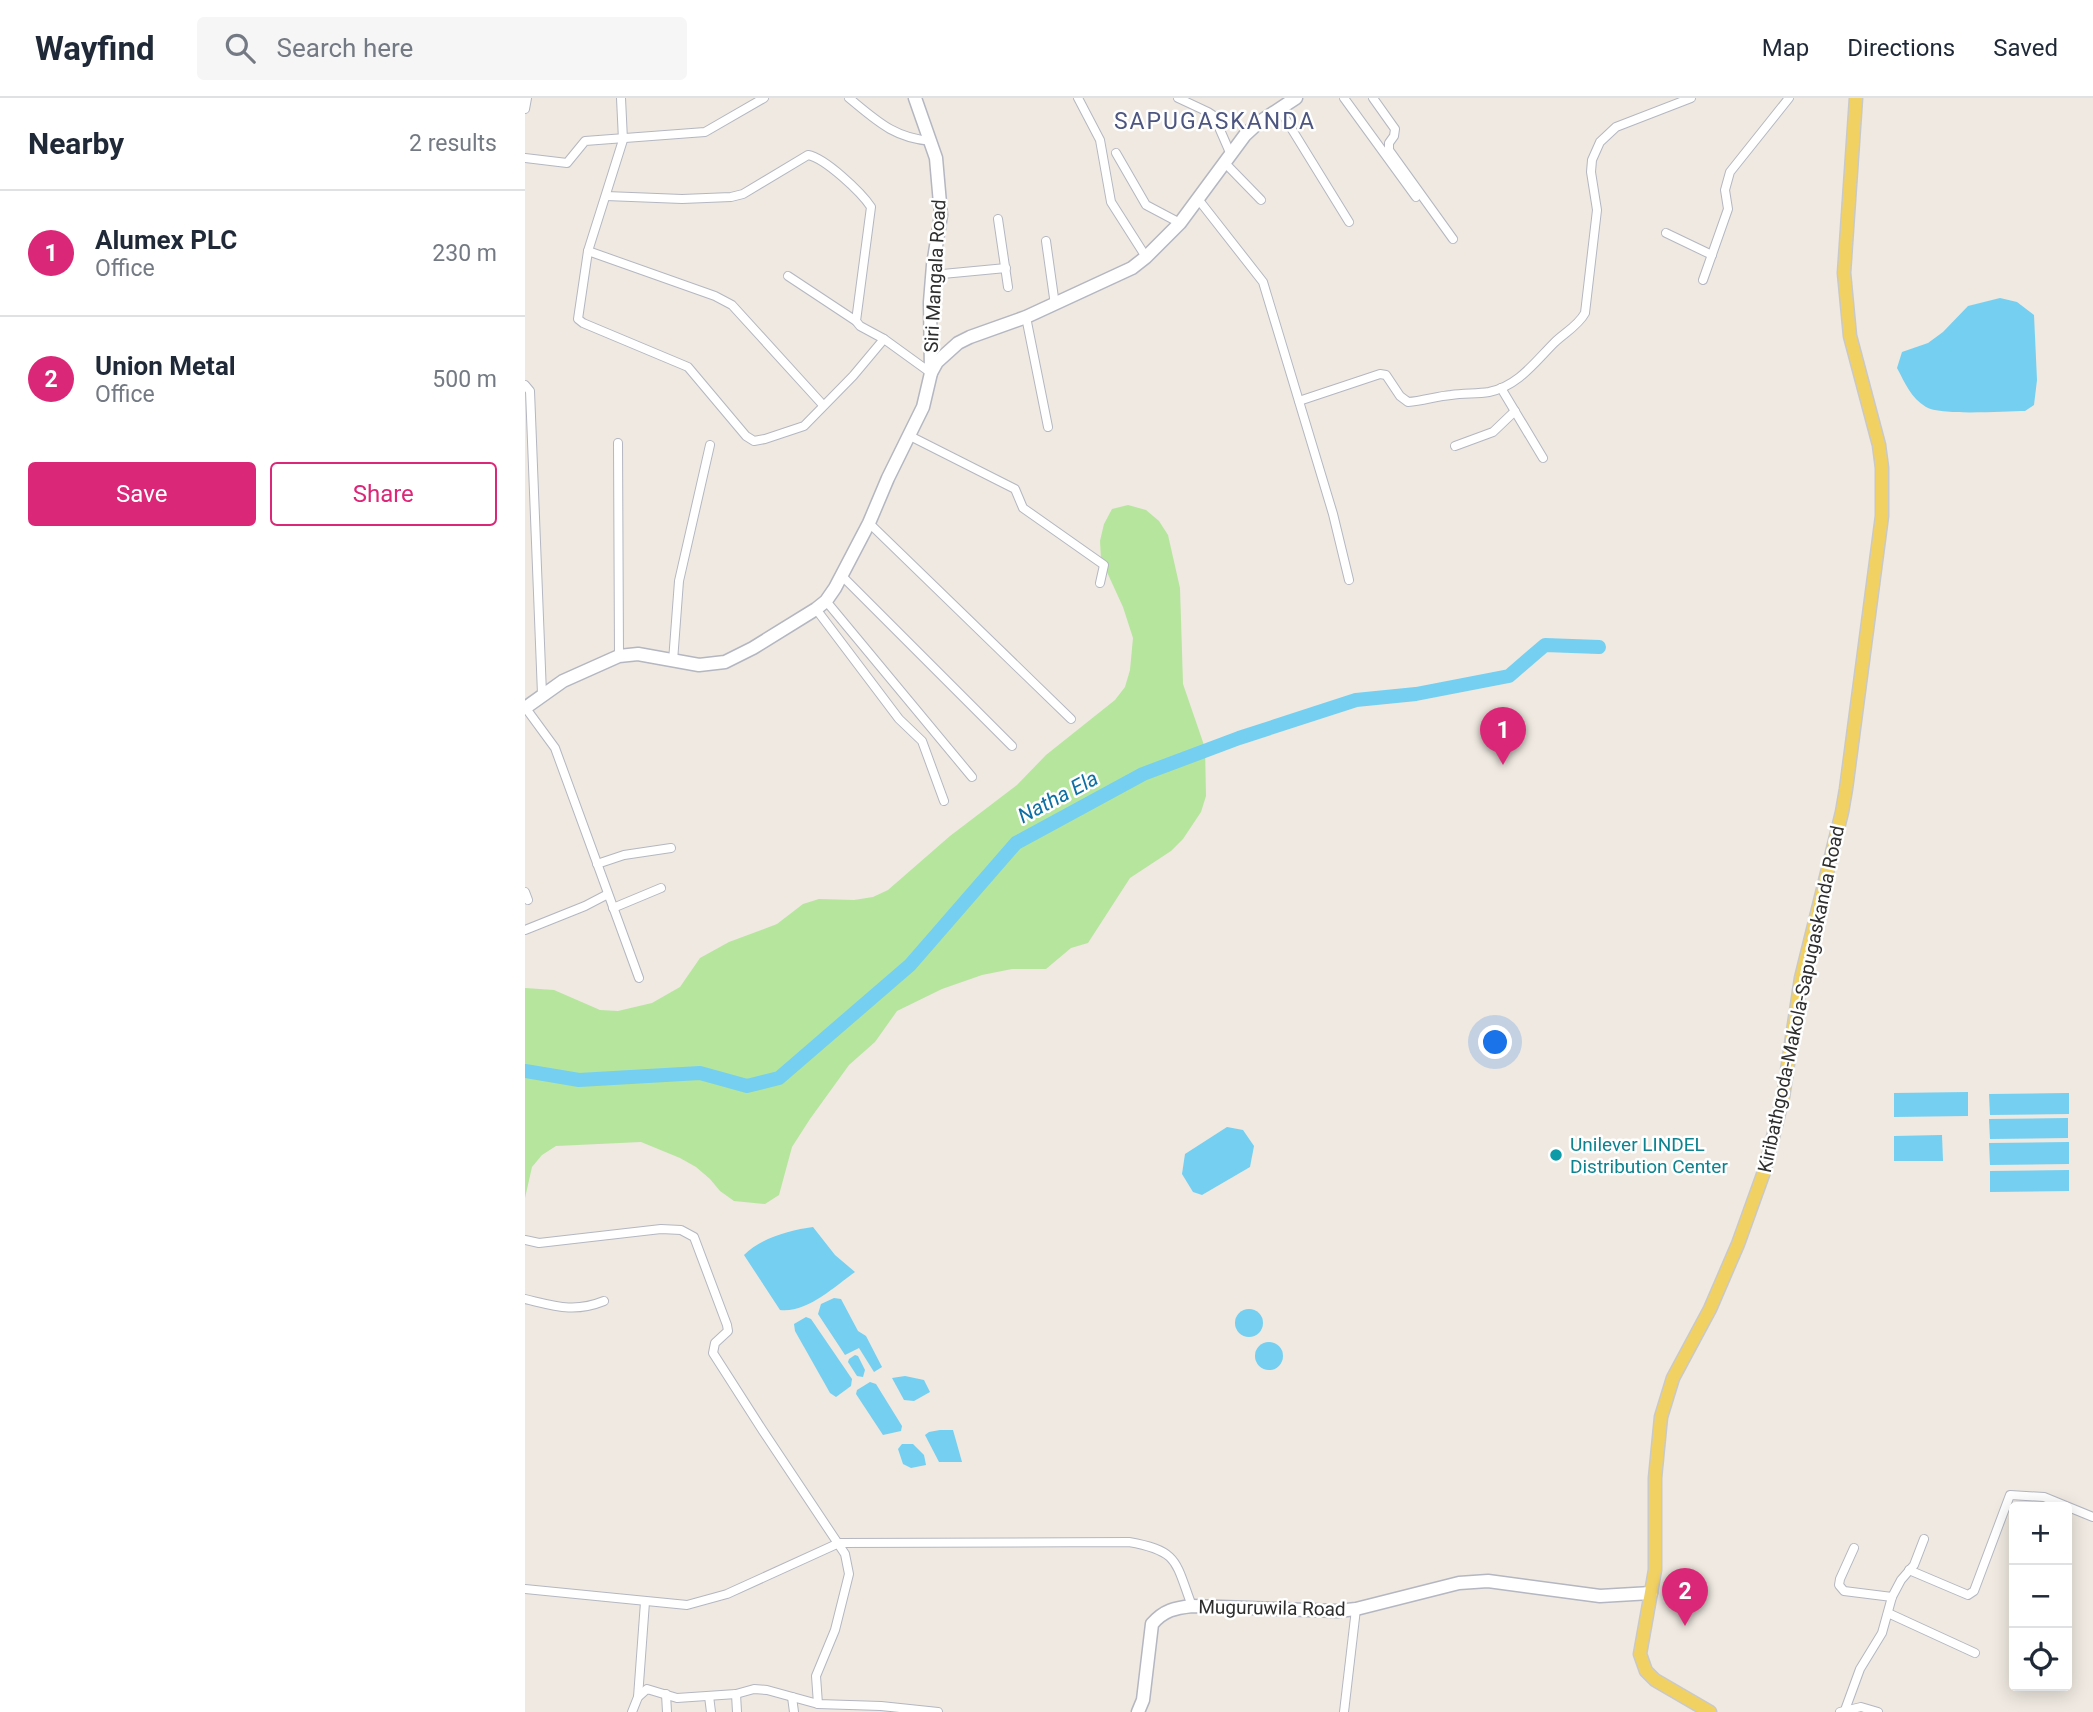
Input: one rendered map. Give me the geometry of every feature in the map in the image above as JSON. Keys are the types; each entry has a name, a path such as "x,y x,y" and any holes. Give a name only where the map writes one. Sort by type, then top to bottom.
{"main road":[{"name":"Kiribathgoda-Makola-Sapugaskanda Road","path":"1710,1712 1665,1688 1646,1671 1640,1654 1655,1570 1655,1478 1661,1417 1673,1378 1710,1309 1738,1244 1768,1157 1783,1097 1801,978 1842,811 1882,516 1883,490 1879,445 1850,336 1846,307 1845,234 1856,98"}],"street":[{"path":"525,110 527,98"},
{"path":"621,98 623,140 588,251 577,319 688,366 746,436 754,440 804,426 853,376 884,339"},
{"path":"525,158 567,163 586,141 705,132 764,98"},
{"path":"849,98 891,132 915,140 932,141"},
{"name":"Siri Mangala Road","path":"915,98 936,158 941,215 930,302 931,373"},
{"path":"1078,98 1100,140 1111,202 1146,257"},
{"path":"1178,98 1214,116 1228,159 1261,200"},
{"path":"1344,98 1416,197"},
{"path":"1373,98 1395,129 1389,150 1453,239"},
{"path":"1299,401 1380,374 1387,375 1399,397 1408,402 1490,392 1501,388 1538,362 1585,313 1597,210 1591,172 1592,160 1600,142 1616,127 1691,98"},
{"path":"1703,280 1728,209 1724,190 1730,172 1789,98"},
{"path":"639,978 555,748 525,707 563,681 619,656 638,654 699,665 725,662 753,649 821,605 842,576 869,523 923,407 931,373 937,362 958,343 1055,305 1119,275 1146,257 1180,223 1251,129 1286,103 1349,222"},
{"path":"1116,153 1146,205 1180,223"},
{"path":"605,196 682,199 731,197 743,194 808,155 817,157 855,189 871,208 856,321"},
{"path":"1198,199 1263,282 1333,514 1349,580"},
{"path":"998,219 1008,287"},
{"path":"1666,233 1712,255"},
{"path":"1046,241 1055,305"},
{"path":"588,251 715,296 732,305 823,405"},
{"path":"932,275 1006,268"},
{"path":"788,276 931,373"},
{"path":"1026,317 1048,427"},
{"path":"525,385 530,391 529,508 542,694"},
{"path":"1501,388 1543,458"},
{"path":"1455,446 1493,432 1515,411"},
{"path":"908,435 1015,489 1023,508 1104,565 1100,583"},
{"path":"618,443 619,656"},
{"path":"673,661 679,581 710,445"},
{"path":"869,523 1072,719"},
{"path":"842,576 1012,746"},
{"path":"821,605 972,777"},
{"path":"821,605 899,719 922,741 944,801"},
{"path":"597,864 624,855 671,848"},
{"path":"613,908 661,888"},
{"path":"525,930 608,894"},
{"path":"525,1240 539,1242 661,1229 681,1230 694,1237 728,1331 715,1343 713,1353 845,1554 849,1574 835,1630 816,1676 818,1704"},
{"path":"525,1299 569,1309 588,1307 604,1301"},
{"path":"1909,1570 1968,1595 1974,1591 2010,1495 2044,1497 2093,1517"},
{"path":"1842,1711 1860,1669 1882,1633 1892,1597 1915,1565 1924,1539"},
{"path":"525,1589 687,1605 727,1594 839,1543 1129,1542 1157,1547 1175,1560 1192,1606"},
{"path":"1854,1548 1839,1585 1844,1591 1892,1597"},
{"name":"Muguruwila Road","path":"1138,1712 1143,1700 1152,1624 1160,1615 1172,1609 1192,1606 1338,1611 1356,1609 1459,1583 1488,1581 1600,1596 1651,1593"},
{"path":"632,1712 638,1697 645,1602"},
{"path":"1344,1712 1356,1609"},
{"path":"1888,1613 1975,1653"},
{"path":"638,1697 647,1689 677,1698 736,1694 754,1689 818,1704 881,1706 938,1712"},
{"path":"666,1694 667,1712"},
{"path":"736,1694 737,1712"},
{"path":"709,1696 711,1712"},
{"path":"792,1697 794,1712"},
{"path":"1842,1711 1861,1707 1878,1712"}],"green space":[{"path":"1128,505 1146,510 1159,521 1168,535 1180,588 1183,684 1205,748 1206,796 1201,812 1183,839 1171,851 1130,878 1088,943 1071,948 1046,969 1012,969 982,975 942,989 897,1011 875,1042 849,1065 810,1119 792,1147 779,1195 765,1204 734,1201 696,1167 641,1142 556,1146 542,1155 532,1167 525,1198 525,988 554,990 600,1010 618,1011 652,1003 680,987 700,958 729,942 777,924 803,904 819,899 854,900 873,897 888,890 950,836 1017,785 1046,755 1115,700 1125,687 1130,670 1133,638 1123,607 1101,559 1100,541 1104,524 1112,509"}],"water":[{"path":"2000,298 2017,302 2034,315 2037,380 2034,405 2025,411 1958,412 1926,407 1909,390 1897,368 1902,352 1928,343 1943,332 1968,306"},
{"path":"1968,1092 1968,1116 1894,1117 1894,1093"},
{"path":"2069,1093 2069,1114 1990,1115 1989,1094"},
{"path":"2068,1118 2068,1138 1990,1139 1989,1119"},
{"path":"1227,1127 1243,1130 1254,1146 1250,1167 1202,1195 1193,1192 1182,1174 1185,1154"},
{"path":"1942,1135 1943,1161 1894,1161 1894,1136"},
{"path":"2069,1142 2069,1164 1990,1165 1989,1143"},
{"path":"2069,1170 2069,1191 1990,1192 1990,1171"},
{"path":"813,1227 835,1255 855,1272 810,1303 790,1310 780,1310 744,1255 776,1236"},
{"path":"834,1298 841,1299 858,1331 866,1336 882,1367 874,1372 859,1348 845,1355 818,1314 821,1304"},
{"path":"1249,1309 1259,1313 1263,1323 1259,1333 1249,1337 1239,1333 1235,1323 1239,1313"},
{"path":"806,1317 811,1319 852,1379 851,1386 836,1397 830,1393 795,1331 794,1324"},
{"path":"1269,1342 1279,1346 1283,1356 1279,1366 1269,1370 1259,1366 1255,1356 1259,1346"},
{"path":"855,1355 865,1370 863,1377 857,1376 848,1362"},
{"path":"905,1376 924,1380 930,1392 914,1401 904,1400 892,1378"},
{"path":"870,1382 876,1384 902,1426 901,1431 883,1435 856,1394 857,1390"},
{"path":"940,1430 953,1430 962,1462 939,1462 925,1435"},
{"path":"902,1444 913,1444 924,1455 926,1465 911,1468 903,1464 898,1449"}],"waterway":[{"name":"Natha Ela","path":"525,1071 579,1080 700,1073 747,1086 779,1078 910,965 1016,843 1143,774 1239,738 1356,700 1416,694 1509,676 1545,645 1599,647"}],"place":[{"name":"Alumex PLC","path":"1503,765"},
{"name":"Unilever LINDEL Distribution Center","path":"1556,1155"},
{"name":"Union Metal","path":"1685,1626"}],"district":[{"name":"SAPUGASKANDA","path":"1215,121"}]}
